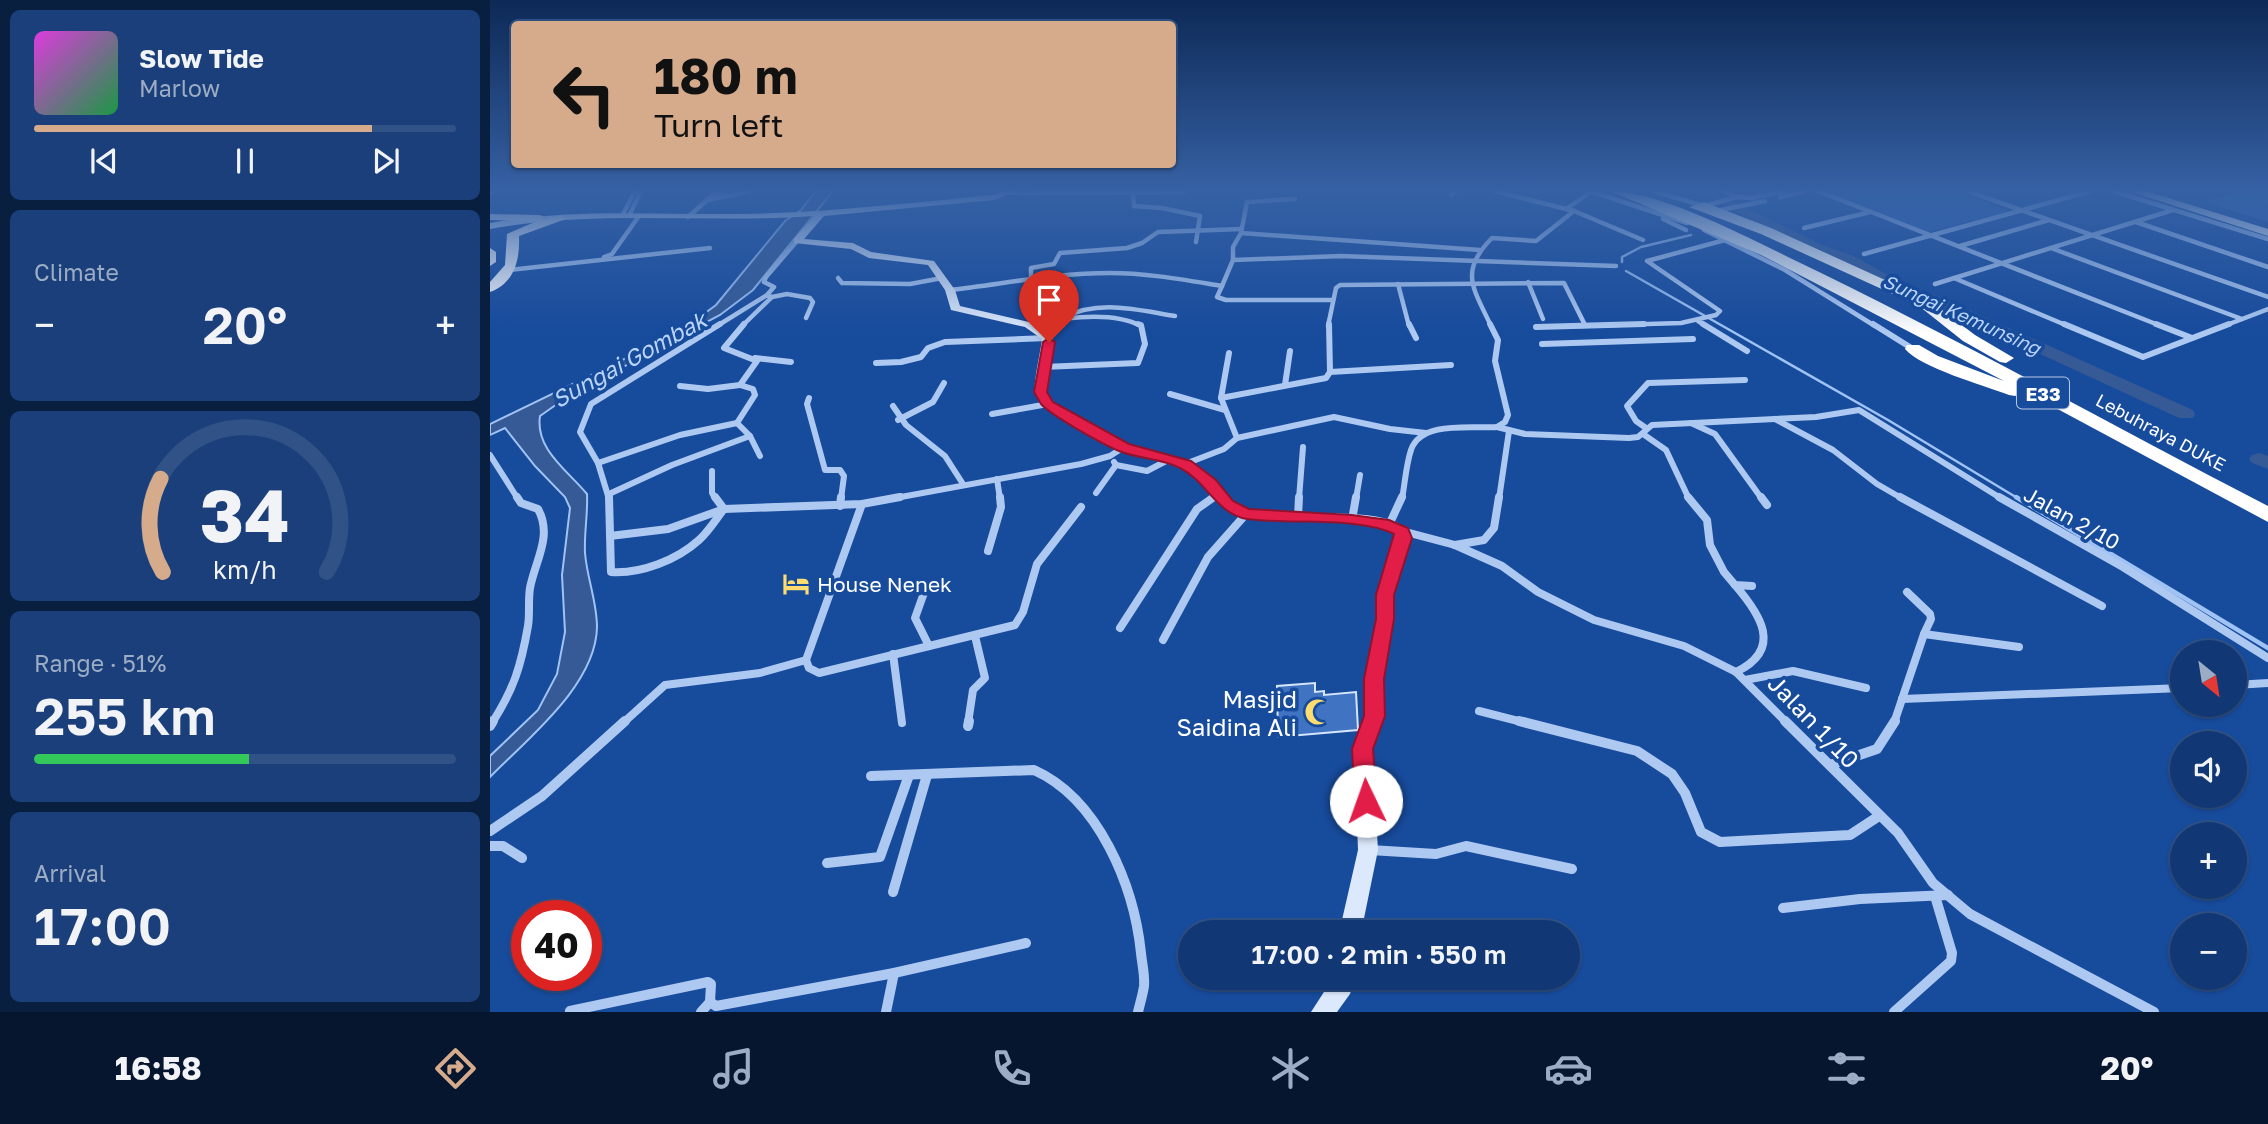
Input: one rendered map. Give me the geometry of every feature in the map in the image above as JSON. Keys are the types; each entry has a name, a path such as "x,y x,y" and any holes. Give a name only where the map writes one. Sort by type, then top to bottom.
{"highway":[{"name":"Lebuhraya DUKE","path":"1741,238 2164,452 2268,499"},
{"name":"Lebuhraya DUKE","path":"1756,238 2164,452 2268,515"},
{"path":"1782,238 1927,305 1969,338 2164,452"},
{"path":"1913,349 1937,356 1950,354 1931,335"},
{"path":"1913,349 1932,360 2164,452"}],"main road":[{"path":"505,238 516,249"},
{"path":"490,288 509,270 516,249 513,238"},
{"path":"490,252 490,262"}],"street":[{"path":"597,260 612,254 619,238"},
{"path":"790,362 754,358 724,348 770,296 774,287 764,282 766,277 799,238"},
{"path":"1031,278 1030,269 1054,264 1060,253 1127,248 1148,238"},
{"path":"1237,238 1233,247 1233,260 1217,297 1226,300 1333,300"},
{"path":"1332,238 1480,250"},
{"path":"1185,464 1224,449 1237,438 1334,417 1390,429 1426,433 1454,428 1481,430 1497,427 1505,422 1508,415 1495,361 1498,340 1471,283 1480,250 1492,238"},
{"path":"1494,238 1528,242 1540,238"},
{"path":"1639,238 1643,240"},
{"path":"1720,238 1805,282 1913,349"},
{"path":"1864,254 1923,238"},
{"path":"1937,238 2192,338"},
{"path":"1959,247 1989,238"},
{"path":"1935,284 2082,238"},
{"path":"2101,238 2268,296"},
{"path":"2182,238 2268,267"},
{"path":"1536,327 1700,321 1717,315 1720,310 1647,261 1725,240"},
{"path":"797,241 853,246 869,255 927,260 934,265 950,290 955,308 1029,325 1048,338"},
{"path":"509,270 710,248"},
{"path":"2051,248 2243,319"},
{"path":"1233,260 1313,256 1476,259 1616,266"},
{"path":"950,290 1031,278 1111,272 1152,275 1222,286"},
{"path":"838,278 842,283 910,284 942,278"},
{"path":"1954,278 2143,357 2268,309"},
{"path":"1528,282 1543,319"},
{"path":"1221,397 1326,378 1330,372 1328,327 1336,288 1340,285 1528,282 1567,284 1584,323"},
{"path":"1398,284 1408,323 1416,338"},
{"path":"724,509 698,541 638,572 611,572 609,494 598,463 580,432 591,404 663,358 770,296 787,294 810,298 813,302 806,318"},
{"path":"1060,320 1078,310 1091,308 1119,308 1175,316"},
{"path":"1029,325 1047,320 1110,318 1141,326 1145,344 1139,362 1043,367"},
{"path":"1700,321 1747,351"},
{"path":"726,322 744,325"},
{"path":"1647,324 1655,340"},
{"path":"1048,338 1041,392 1048,404 1124,447 1185,464 1211,483 1228,504 1246,514 1352,520 1395,528 1404,538 1385,595 1385,619 1374,679 1375,716 1363,749 1368,850 1353,920"},
{"path":"876,363 901,362 921,357 928,348 945,342 1048,338"},
{"path":"1542,344 1693,339"},
{"path":"1285,386 1290,351"},
{"path":"1229,353 1221,397 1237,438"},
{"path":"740,385 757,361 754,358"},
{"path":"1330,372 1451,365"},
{"path":"1736,672 1748,668 1757,659 1765,634 1758,612 1724,572 1710,545 1706,520 1691,503 1666,450 1636,422 1628,405 1648,383 1745,380"},
{"path":"898,420 931,403 938,397 944,383"},
{"path":"598,463 680,436 737,423 755,396 753,389 740,385 708,389 680,386"},
{"path":"1170,394 1225,410"},
{"path":"809,398 807,404 825,470 840,470 844,476 840,506"},
{"path":"992,414 1048,404"},
{"path":"893,406 898,420 938,448 963,484"},
{"name":"Jalan 2/10","path":"1774,418 1833,415 1859,410 2022,511 2123,567 2268,658"},
{"path":"1497,427 1509,431 1614,439 1629,438 1644,431 1687,422 1774,418 1830,448 1877,484 2102,606"},
{"path":"1687,422 1714,433 1767,505"},
{"path":"737,423 750,436 760,456"},
{"path":"1455,545 1483,540 1494,527 1509,431"},
{"path":"1395,528 1412,447 1426,433"},
{"path":"609,494 672,465 750,436"},
{"path":"610,536 663,532 704,519 724,509 862,504 963,484 998,480 1110,456 1124,447"},
{"path":"1298,517 1303,447"},
{"path":"490,454 521,503 538,509 544,520 542,554 530,587 528,624 518,671 511,694 490,726"},
{"path":"1110,456 1116,465 1147,471 1168,460"},
{"path":"1096,493 1116,465"},
{"path":"712,471 712,493 724,509"},
{"path":"1352,520 1360,475"},
{"path":"988,551 1000,516 998,480"},
{"path":"1120,628 1197,509 1218,494"},
{"path":"862,504 806,660 809,668 819,673 1015,625 1021,618 1031,577 1038,563 1081,507"},
{"path":"1163,640 1200,566 1232,525 1246,514"},
{"name":"Jalan 1/10","path":"1395,528 1455,545 1502,566 1538,592 1594,620 1684,646 1736,672 1898,833 1933,883 1970,914 2154,1012"},
{"path":"1735,585 1752,586"},
{"path":"925,590 914,618 929,646"},
{"path":"1830,765 1878,747 1895,725 1931,619 1930,614 1907,592"},
{"path":"1924,634 2019,647"},
{"path":"968,726 973,691 985,678 975,636"},
{"path":"893,654 902,723"},
{"path":"490,831 542,796 665,685 760,673 806,660"},
{"path":"1745,680 1793,671 1866,688"},
{"path":"2247,684 2268,683"},
{"path":"1902,699 2170,688"},
{"path":"1479,711 1637,751 1660,761 1673,771 1683,785 1701,832 1720,842 1850,835 1878,816"},
{"path":"871,776 1034,770 1056,780 1083,807 1111,852 1128,887 1139,933 1144,984 1138,1012"},
{"path":"827,863 880,857 909,775"},
{"path":"893,892 927,775"},
{"path":"490,846 503,846 522,859"},
{"path":"1368,850 1436,854 1466,846 1572,869"},
{"path":"1783,908 1860,898 1948,895"},
{"path":"1894,1012 1951,961 1952,953 1935,897"},
{"path":"710,1002 716,1006 894,973 1026,943"},
{"path":"886,1012 894,973"},
{"path":"570,1012 708,982 711,984 710,1002 701,1012"},
{"path":"1323,1012 1339,990"}],"water":[{"name":"Sungai Gombak","path":"771,238 795,238 753,290 720,315 567,397 540,416 542,439 547,449 587,494 585,553 597,627 594,648 573,690 540,728 490,777 490,756 538,710 557,674 565,632 562,575 570,508 565,497 535,466 505,428 490,435 490,424 678,333 716,305"}],"building":[{"name":"Masjid Saidina Ali","path":"1315,683 1315,692 1324,691 1324,695 1356,692 1358,730 1278,737 1277,686"}],"waterway":[{"path":"1622,262 1622,257 1641,247 1678,238"},
{"name":"Sungai Kemunsing","path":"1797,238 1849,259 1902,289 1930,298 2186,414"},
{"path":"1626,271 1888,420 2019,499"},
{"name":"Sungai Kemunsing","path":"2259,459 2268,463"},
{"path":"2016,497 2268,648"}],"place":[{"name":"House Nenek","path":"796,584"},
{"name":"Masjid Saidina Ali","path":"1318,712"}],"route":[{"path":"1049,342 1041,392 1048,404 1124,447 1185,464 1211,483 1228,504 1246,514 1352,520 1389,525 1402,531 1404,538 1385,595 1385,619 1374,679 1375,716 1363,749 1366,801"}]}
